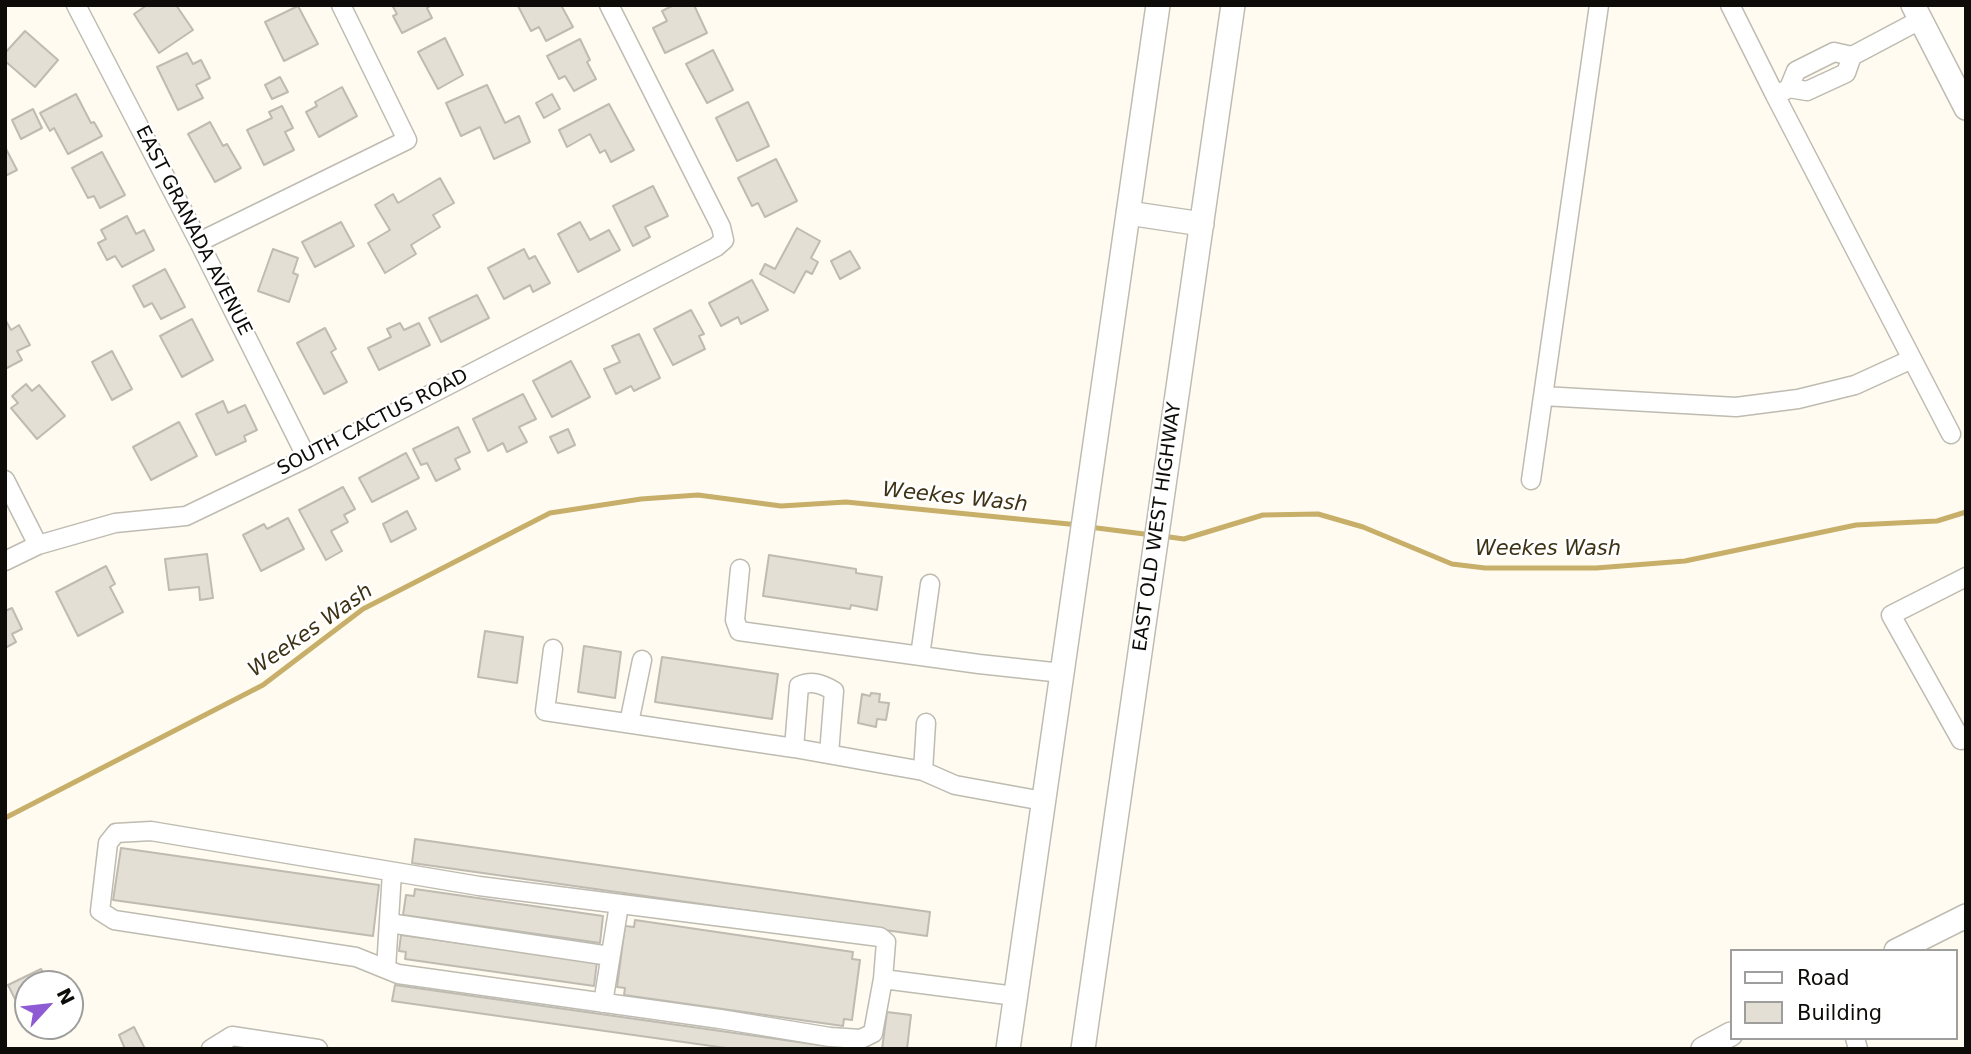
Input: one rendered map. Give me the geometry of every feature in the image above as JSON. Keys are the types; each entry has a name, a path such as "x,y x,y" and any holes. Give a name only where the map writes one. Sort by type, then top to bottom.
{"main road":[{"path":"1008,1049 1158,5"},
{"name":"EAST OLD WEST HIGHWAY","path":"1083,1049 1233,5"},
{"path":"1916,13 1966,108"},
{"path":"1128,213 1202,224"},
{"path":"1900,949 1966,916"},
{"path":"1703,1049 1730,1035"}],"street":[{"name":"EAST GRANADA AVENUE","path":"76,5 307,458"},
{"path":"199,242 407,140 341,5"},
{"name":"SOUTH CACTUS ROAD","path":"5,561 38,545 115,523 186,516 307,458 716,247 724,240 721,227 608,5"},
{"path":"1531,480 1599,5"},
{"path":"1730,5 1782,92 1951,434"},
{"path":"1782,92 1796,71 1834,52 1852,56 1916,13"},
{"path":"1543,396 1736,407 1798,399 1856,385 1912,359"},
{"path":"5,480 38,545"},
{"path":"740,569 735,620 739,631 1062,673"},
{"path":"1966,577 1891,615 1961,740 1966,737"},
{"path":"920,656 930,584"},
{"path":"553,649 545,711 829,754 923,771 955,785 1043,801"},
{"path":"629,723 642,660"},
{"path":"794,748 799,686 807,682 823,685 834,691 829,754"},
{"path":"923,771 926,723"},
{"path":"151,831 392,872 619,905 880,937 886,942 883,979 873,1033 861,1039 830,1037 398,974 356,957 114,920 100,911 108,843 117,833 151,831"},
{"path":"386,969 392,872"},
{"path":"603,1003 619,905"},
{"path":"389,923 610,956"},
{"path":"883,979 1016,996"},
{"path":"211,1049 232,1036 318,1049"}],"building":[{"path":"147,5 176,5 193,30 159,53 134,14"},
{"path":"392,5 432,5 427,8 432,18 402,33 393,16 397,14"},
{"path":"561,5 573,27 546,41 539,27 531,31 518,6"},
{"path":"674,5 694,5 707,33 665,53 653,28 667,21 662,11"},
{"path":"298,6 318,44 284,61 265,22"},
{"path":"25,31 58,60 35,87 5,61 5,53"},
{"path":"445,38 463,75 438,89 418,52"},
{"path":"580,39 596,79 574,91 565,76 559,79 547,56"},
{"path":"713,50 733,90 707,103 686,64"},
{"path":"187,53 193,64 201,60 210,78 196,85 203,98 178,110 157,67"},
{"path":"280,77 288,92 272,99 265,85"},
{"path":"487,85 505,123 519,116 530,142 494,159 480,127 461,136 446,103"},
{"path":"342,87 357,116 319,137 306,112 317,106 315,102"},
{"path":"76,94 91,123 94,122 102,136 68,154 54,128 50,131 40,113"},
{"path":"552,94 560,109 544,118 536,103"},
{"path":"748,102 769,146 737,161 716,118"},
{"path":"609,104 634,150 611,162 605,150 600,153 590,134 567,147 559,130"},
{"path":"282,106 293,128 285,132 294,150 264,165 247,130 272,118 269,112"},
{"path":"33,109 42,128 21,139 12,120"},
{"path":"210,122 223,146 227,144 241,168 215,182 188,134"},
{"path":"5,147 17,170 5,176"},
{"path":"102,152 125,195 100,208 94,196 88,198 72,168"},
{"path":"776,159 797,201 765,217 758,203 752,206 738,178"},
{"path":"440,178 454,203 433,215 440,227 411,245 416,254 385,273 368,243 390,230 375,205 393,194 398,203"},
{"path":"653,186 668,216 645,227 650,237 633,246 613,206"},
{"path":"127,216 136,234 144,230 154,250 122,267 115,256 107,260 98,243 106,239 101,230"},
{"path":"341,222 354,246 315,267 302,242"},
{"path":"580,222 590,240 609,230 620,250 578,272 558,234"},
{"path":"797,228 820,241 811,258 818,262 812,274 806,271 794,293 760,274 765,264 775,269"},
{"path":"273,249 298,258 293,273 298,275 289,302 258,291"},
{"path":"524,249 529,259 535,256 550,283 533,292 530,285 504,299 488,268"},
{"path":"850,251 860,268 840,279 831,261"},
{"path":"165,269 185,307 161,319 152,303 144,307 133,286"},
{"path":"752,280 768,310 741,324 738,317 721,326 709,303"},
{"path":"477,295 489,318 441,342 429,318"},
{"path":"691,310 704,334 699,336 705,349 673,365 654,329"},
{"path":"5,319 11,330 19,325 30,345 17,351 22,360 5,369"},
{"path":"192,319 213,360 182,377 160,336"},
{"path":"400,323 404,330 419,323 430,345 379,370 368,348 391,337 387,329"},
{"path":"325,328 336,349 331,352 347,382 324,394 297,343"},
{"path":"639,334 660,378 634,391 631,386 616,394 604,369 620,362 612,346"},
{"path":"112,351 132,389 112,400 92,362"},
{"path":"571,361 590,397 552,417 533,381"},
{"path":"26,384 32,391 39,385 65,416 37,439 11,408 18,403 12,396"},
{"path":"523,394 536,419 519,427 527,442 507,452 503,443 488,451 473,419"},
{"path":"223,401 228,413 245,405 257,430 244,436 246,441 216,455 196,414"},
{"path":"179,422 197,456 151,480 133,447"},
{"path":"458,427 470,452 455,459 460,469 436,481 427,463 421,465 413,449"},
{"path":"568,429 575,445 558,453 550,437"},
{"path":"406,453 419,478 372,502 359,478"},
{"path":"343,487 355,509 344,515 348,522 331,531 342,551 326,560 299,510"},
{"path":"407,511 416,529 391,542 383,524"},
{"path":"288,518 304,549 261,571 243,535 264,524 267,529"},
{"path":"207,554 213,598 200,600 199,587 169,590 165,559"},
{"path":"769,555 856,569 856,573 882,577 877,610 851,605 850,609 763,596"},
{"path":"106,566 115,584 110,587 123,612 78,636 56,592"},
{"path":"12,608 22,629 12,634 16,642 5,648 5,611"},
{"path":"485,631 523,637 517,683 478,677"},
{"path":"584,646 621,652 615,698 578,692"},
{"path":"662,657 778,674 772,719 655,702"},
{"path":"871,693 880,694 879,702 889,703 886,720 877,719 876,727 858,723 862,694 870,696"},
{"path":"415,839 930,912 927,936 412,863"},
{"path":"121,848 379,885 373,936 113,900"},
{"path":"415,889 603,916 600,943 403,915 406,895 414,896"},
{"path":"635,920 853,952 852,959 860,960 852,1020 844,1019 843,1026 624,995 625,988 617,987 625,926 634,927"},
{"path":"401,935 597,962 594,986 405,959 406,952 399,951"},
{"path":"14,982 14,997 8,985"},
{"path":"395,985 848,1049 733,1049 392,1001"},
{"path":"887,1012 911,1015 907,1049 882,1049"},
{"path":"134,1027 145,1049 125,1049 119,1035"}],"waterway":[{"name":"Weekes Wash","path":"5,818 263,685 363,609 550,513 641,499 698,495 781,506 846,502 1079,525"},
{"name":"Weekes Wash","path":"1162,536 1184,539 1263,515 1318,514 1363,527 1452,564 1485,568 1596,568 1685,561 1856,525 1937,521 1966,512"},
{"name":"Weekes Wash","path":"1089,527 1152,535"}]}
